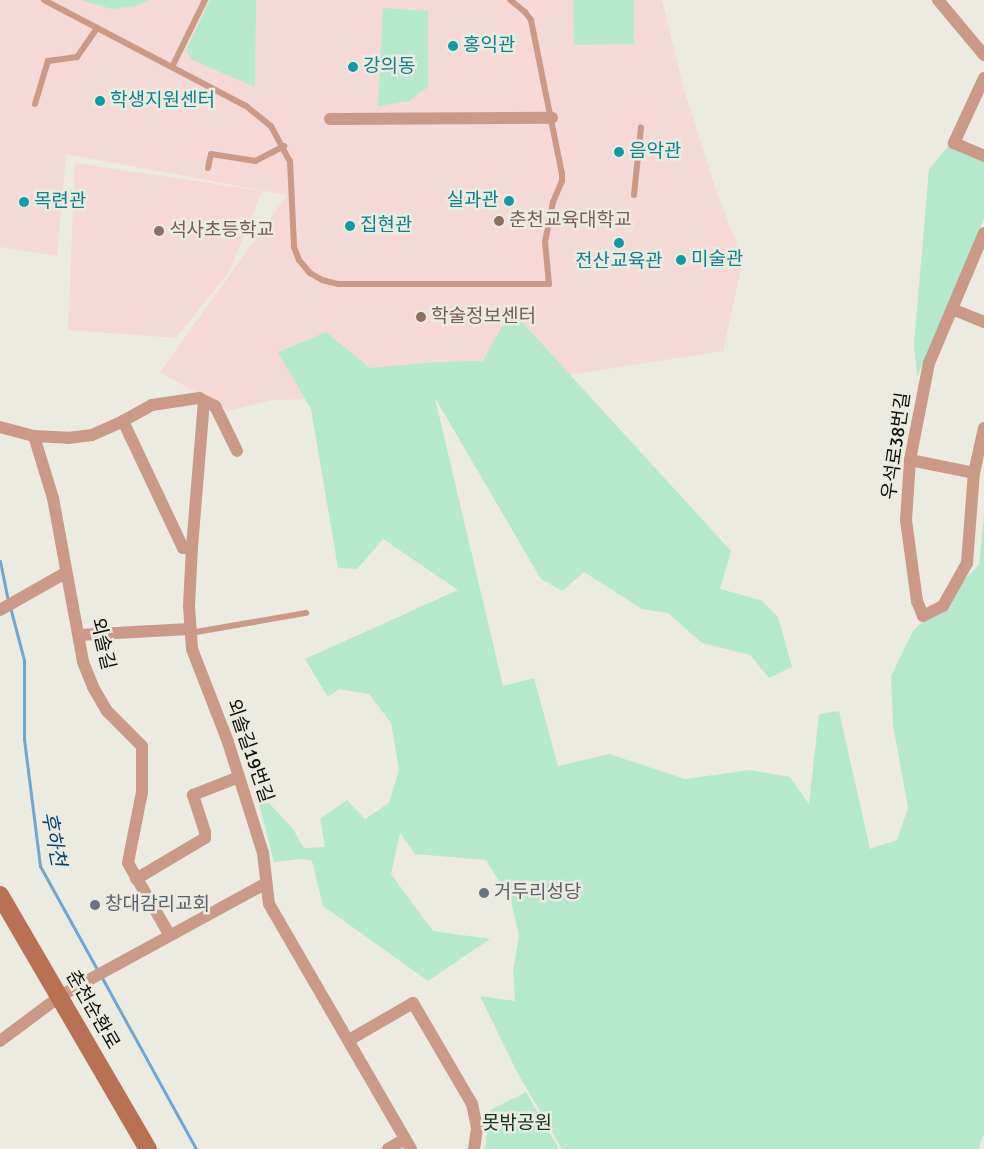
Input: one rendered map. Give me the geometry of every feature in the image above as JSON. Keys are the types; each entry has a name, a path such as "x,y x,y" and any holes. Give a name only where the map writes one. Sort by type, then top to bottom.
{"street":[{"path":"938,0 984,55"},
{"path":"984,78 954,143 984,156"},
{"path":"330,119 552,118"},
{"name":"우석로38번길","path":"984,233 929,363 910,460 906,520 917,601 923,616 943,606 967,563 974,472 984,428"},
{"path":"952,309 984,322"},
{"path":"0,428 34,436 68,438 92,435 152,405 199,398 216,406 237,451"},
{"name":"외솔길19번길","path":"204,401 192,547 189,631 192,649 239,777 263,853 265,884 269,904 408,1144 388,1149"},
{"path":"123,420 183,548 192,547"},
{"name":"외솔길","path":"34,436 53,498 65,573 83,662 93,687 107,711 142,746 142,792 128,863 169,934"},
{"path":"910,460 974,472"},
{"path":"0,610 65,573"},
{"path":"79,635 189,631"},
{"path":"136,879 205,838 205,832 193,795 239,777"},
{"path":"0,1041 60,997 84,982 169,934 265,884"},
{"name":"춘천순환로","path":"0,895 146,1148"},
{"path":"349,1040 413,1003 472,1104 477,1128 474,1149"}],"lane":[{"path":"44,0 246,106 271,126 284,146 290,161 294,247 299,260 310,273 322,280 338,284 549,284 545,242 553,202 562,182 562,174 531,20 525,12 510,0"},
{"path":"172,67 205,0"},
{"path":"35,104 48,61 77,57 97,28"},
{"path":"634,195 641,127"},
{"path":"208,168 210,154 255,161 284,146"},
{"path":"189,631 306,613"}],"shaded area":[{"name":"춘천교육대학교","path":"0,0 662,0 683,86 715,187 743,260 723,351 434,396 272,400 229,411 160,372 287,195 66,154 57,256 0,247"},
{"name":"석사초등학교","path":"75,163 262,191 229,272 176,338 68,330"}],"green space":[{"path":"80,0 149,0 136,6 112,9"},
{"path":"210,0 256,0 255,87 192,60 186,51"},
{"path":"573,0 634,0 634,44 574,45"},
{"path":"383,8 428,11 428,87 409,101 378,106"},
{"path":"949,145 984,160 984,219 917,377 914,344 929,169"},
{"path":"511,310 731,551 720,589 761,600 778,617 792,667 769,678 750,655 702,643 668,613 642,609 584,572 562,591 541,579 435,398 503,686 534,678 558,766 609,754 685,779 750,770 790,777 809,804 819,714 839,711 870,849 897,840 908,808 893,725 891,676 913,631 979,565 984,516 984,1134 978,1149 562,1149 516,1070 480,996 515,1001 513,972 519,936 511,901 486,860 415,854 400,833 391,874 433,931 490,939 428,981 323,906 312,861 302,859 274,862 259,804 269,803 293,829 304,848 325,847 320,819 347,800 365,819 389,803 399,770 391,723 369,694 339,689 328,697 305,659 458,590 383,539 357,569 338,568 311,409 278,352 326,332 370,368 436,362 483,361"},
{"name":"못밖공원","path":"526,1092 559,1149 485,1149 490,1110"}],"waterway":[{"name":"후하천","path":"0,561 8,601"},
{"name":"후하천","path":"10,607 24,660 24,739 40,866 98,971"},
{"name":"후하천","path":"101,976 196,1149"}],"place":[{"name":"홍익관","path":"453,46"},
{"name":"강의동","path":"353,67"},
{"name":"학생지원센터","path":"100,101"},
{"name":"음악관","path":"619,152"},
{"name":"실과관","path":"509,201"},
{"name":"목련관","path":"24,202"},
{"name":"춘천교육대학교","path":"499,221"},
{"name":"집현관","path":"350,226"},
{"name":"석사초등학교","path":"159,231"},
{"name":"전산교육관","path":"619,243"},
{"name":"미술관","path":"681,260"},
{"name":"학술정보센터","path":"421,317"},
{"name":"거두리성당","path":"484,893"},
{"name":"창대감리교회","path":"95,905"}]}
